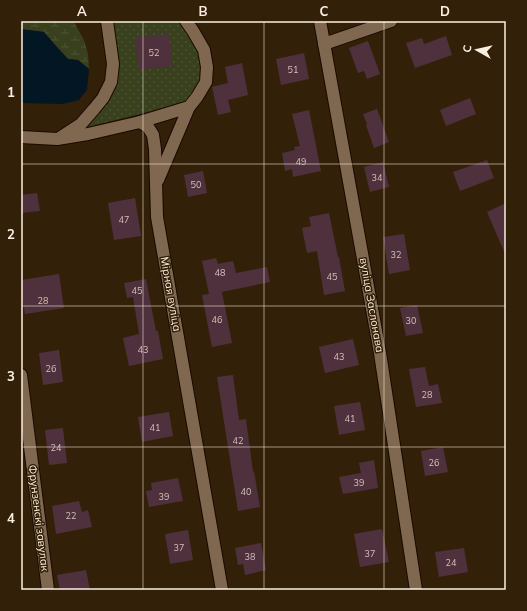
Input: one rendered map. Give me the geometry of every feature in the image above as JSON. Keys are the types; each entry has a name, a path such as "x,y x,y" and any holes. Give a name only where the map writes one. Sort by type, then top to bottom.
{"street":[{"path":"57,139 81,124 104,98 111,82 112,64 107,21"},
{"path":"156,183 189,107 206,82 207,67 204,50 186,21"},
{"name":"вуліца Заслонава","path":"320,21 380,353 416,590"},
{"path":"324,44 391,21"},
{"path":"21,137 57,139 88,134 140,122 189,107"},
{"name":"Мірная вуліца","path":"140,122 148,127 153,135 158,218 222,590"},
{"name":"Фрунзенскі завулак","path":"21,375 48,590"}],"green space":[{"path":"21,21 74,22 84,40 88,54 89,69 78,60 68,59 44,32 21,29"},
{"path":"107,21 186,21 207,67 197,97 183,103 92,126 70,130 111,82"}],"water":[{"path":"21,29 44,32 68,59 78,60 89,69 87,90 79,100 63,104 21,103"}],"building":[{"path":"169,34 172,66 139,70 135,38"},
{"path":"446,36 452,55 415,68 406,43 422,38 424,44"},
{"path":"368,41 380,74 367,79 364,71 358,73 349,48"},
{"path":"304,53 309,79 281,85 276,59"},
{"path":"242,63 248,95 228,100 231,112 218,115 212,87 228,83 225,67"},
{"path":"470,98 476,114 446,126 440,110"},
{"path":"377,109 389,142 374,148 363,114"},
{"path":"309,110 321,171 293,177 292,169 285,171 282,153 295,150 294,147 300,146 292,114"},
{"path":"487,160 494,178 460,191 453,172"},
{"path":"383,162 389,187 370,192 364,167"},
{"path":"203,171 207,193 188,197 184,175"},
{"path":"37,193 40,211 21,213 21,195"},
{"path":"135,198 141,236 114,240 108,203"},
{"path":"506,203 506,256 487,212"},
{"path":"329,213 345,291 324,295 317,251 307,253 302,228 311,226 309,217"},
{"path":"404,234 410,270 389,274 383,237"},
{"path":"216,258 218,264 233,261 236,273 267,267 270,282 222,292 232,343 212,347 202,295 209,294 202,261"},
{"path":"59,274 64,308 25,314 21,292 21,280"},
{"path":"146,279 163,359 129,366 123,338 139,334 133,297 127,298 124,283"},
{"path":"417,305 423,333 406,336 400,308"},
{"path":"353,339 359,365 325,373 319,347"},
{"path":"59,350 63,382 43,385 39,353"},
{"path":"425,367 429,386 438,384 442,403 416,407 409,369"},
{"path":"233,375 239,420 246,419 253,472 254,471 260,507 238,511 217,377"},
{"path":"360,402 365,430 339,435 334,406"},
{"path":"169,412 173,436 142,442 138,417"},
{"path":"63,428 67,463 49,465 45,430"},
{"path":"443,447 448,472 425,476 421,451"},
{"path":"374,460 378,488 343,494 339,477 361,473 359,463"},
{"path":"178,478 183,501 149,507 146,491 152,490 151,483"},
{"path":"79,501 82,512 88,510 92,527 56,534 52,506"},
{"path":"382,529 389,562 360,567 354,534"},
{"path":"188,530 193,560 170,564 165,534"},
{"path":"261,543 266,570 245,575 243,564 238,565 235,548"},
{"path":"464,548 468,572 439,577 435,552"},
{"path":"86,570 90,590 60,590 57,575"}]}
